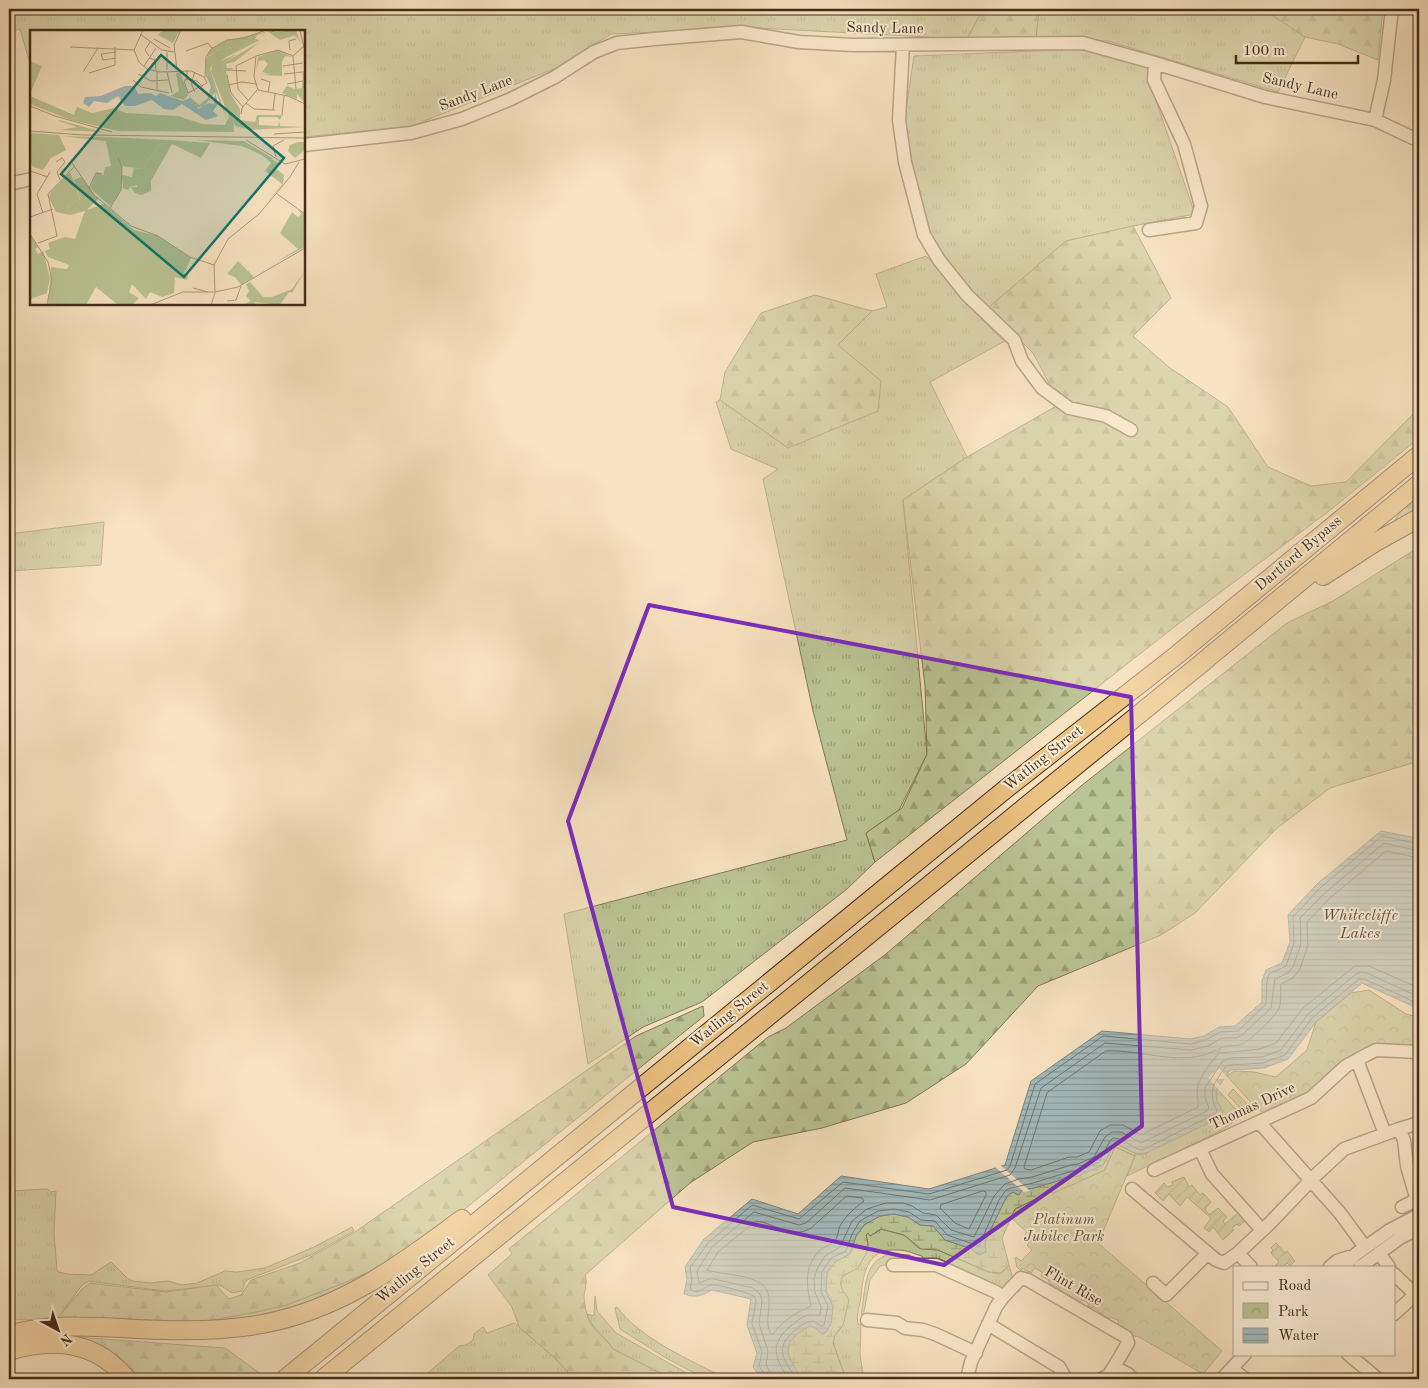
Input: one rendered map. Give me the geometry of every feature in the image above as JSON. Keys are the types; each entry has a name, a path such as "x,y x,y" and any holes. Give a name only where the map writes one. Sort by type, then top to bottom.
{"highway":[{"name":"Dartford Bypass","path":"1178,654 1419,455"},
{"name":"Dartford Bypass","path":"1207,659 1419,484"},
{"path":"1207,659 1316,580 1374,543 1419,518"},
{"name":"Watling Street","path":"285,1379 1007,788 1178,654"},
{"name":"Watling Street","path":"323,1379 1207,659"},
{"path":"9,1335 39,1328 72,1327 182,1330 241,1328 274,1322 320,1307 367,1285 412,1256 519,1175 640,1089"},
{"path":"329,1379 394,1321"},
{"path":"9,1351 23,1347 59,1343 76,1346 96,1352 109,1360 127,1379"}],"street":[{"path":"1375,120 1384,80 1392,9"},
{"name":"Sandy Lane","path":"305,146 411,133 462,119 511,99 555,77 594,52 617,43 741,32 799,42 853,45 1083,43 1265,97 1375,120 1413,138"},
{"path":"903,46 898,120 905,162 924,235 939,260 967,296 1014,340 1022,361 1042,388 1069,408 1106,416 1131,430"},
{"path":"1149,230 1196,223 1201,206 1184,144 1154,80 1155,63"},
{"path":"9,184 30,179"},
{"name":"Thomas Drive","path":"1154,1170 1311,1098 1338,1073 1356,1060 1376,1050 1419,1052"},
{"path":"1356,1060 1385,1134"},
{"path":"1259,1122 1340,1213 1361,1251"},
{"path":"1132,1189 1216,1260 1224,1263 1238,1253 1345,1148 1419,1123"},
{"path":"1400,1128 1404,1140 1407,1166 1416,1197 1414,1201 1402,1207"},
{"path":"1200,1149 1211,1173 1262,1230"},
{"path":"1343,1266 1390,1230 1419,1215"},
{"path":"1361,1266 1400,1238 1419,1228"},
{"path":"1331,1266 1337,1261 1361,1251"},
{"path":"1153,1283 1166,1294 1208,1252"},
{"path":"1238,1253 1250,1266"},
{"path":"1379,1253 1388,1266"},
{"path":"893,1265 936,1265 1003,1297"},
{"path":"1396,1276 1417,1296 1396,1312"},
{"name":"Flint Rise","path":"967,1379 970,1366 996,1307 1021,1278 1028,1280 1125,1336 1128,1343 1114,1367"},
{"path":"867,1320 897,1323 905,1328 922,1330 976,1353"},
{"path":"988,1324 1059,1367 1066,1379"},
{"path":"1222,1379 1242,1356"},
{"path":"1353,1356 1378,1379"},
{"path":"1101,1379 1108,1376 1114,1367 1133,1379"},
{"path":"1232,1369 1245,1379"}],"highlighted area":[{"path":"649,605 1131,697 1142,1126 944,1265 673,1207 568,821"}],"green space":[{"path":"9,9 983,9 967,39 757,28 611,34 556,68 412,126 305,137 305,30 30,30 30,64 20,29 9,33"},
{"path":"983,9 1039,9 1036,37 967,39"},
{"path":"1039,9 1263,9 1305,37 1278,92 1108,41 1036,37"},
{"path":"1263,9 1383,9 1378,60 1338,44 1305,37"},
{"path":"1081,49 1147,67 1153,92 1195,214 1066,241 988,308 955,271 930,234 912,165 905,116 914,56"},
{"path":"1133,226 1171,298 1133,336 1170,368 1228,407 1268,467 1311,486 1346,482 1419,408 1419,438 1329,511 1178,624 875,862 866,833 902,808 927,754 925,686 903,500 967,457 1060,404 1033,353 988,308 1066,241"},
{"path":"926,256 1005,341 930,382 967,457 903,500 927,754 899,810 866,833 875,862 847,889 702,1002 643,1027 588,1064 564,914 847,840 813,711 763,479 778,469 731,449 716,402 720,400 788,448 881,381 837,345 872,311 887,307 876,274"},
{"path":"815,295 872,311 838,345 881,381 878,411 788,448 720,400 725,372 761,313"},
{"path":"1419,494 1419,509 1394,521 1405,506"},
{"path":"104,522 101,565 9,571 9,534"},
{"path":"1419,547 1419,761 1330,788 1276,829 1195,913 1161,935 1038,986 966,1064 906,1103 822,1128 753,1142 690,1183 585,1275 584,1301 588,1318 593,1326 613,1349 672,1379 574,1379 556,1359 519,1327 512,1307 488,1275 512,1254 509,1249 768,1037 786,1028 886,954 1081,786 1287,623 1333,601"},
{"path":"1369,990 1406,1014 1419,1017 1419,1045 1375,1045 1310,1093 1270,1110 1267,1114 1257,1109 1227,1076 1234,1071 1254,1072 1276,1077 1307,1050 1316,1022 1351,993"},
{"path":"703,1006 704,1016 440,1229 381,1266 349,1281 286,1305 185,1325 56,1320 82,1289 90,1283 166,1292 216,1285 229,1299 241,1295 251,1280 300,1263 355,1232 636,1036"},
{"path":"1217,1089 1242,1116 1222,1130 1127,1176 1136,1154 1147,1153 1217,1101"},
{"path":"1233,1089 1249,1106 1244,1112 1228,1095"},
{"path":"1115,1143 1136,1154 1135,1156 1115,1147 1105,1170 1054,1194 1051,1192 1015,1209 1002,1238 1009,1265 1001,1273 989,1272 938,1250 921,1249 904,1235 881,1229 870,1236 868,1233 866,1235 867,1252 858,1268 843,1276 841,1280 842,1288 849,1300 843,1325 835,1335 833,1343 846,1379 785,1379 792,1271 813,1325 822,1334 826,1332 831,1323 833,1306 826,1291 827,1273 835,1262 850,1254 856,1236 864,1225 880,1216 894,1214 908,1217 920,1225 933,1226 945,1240 972,1249 977,1254 1009,1194 1013,1192 1018,1195 1021,1190 1077,1176 1103,1165"},
{"name":"Platinum Jubilee Park","path":"1115,1147 1135,1156 1098,1243 1222,1351 1203,1374 1139,1337 1117,1327 1119,1321 1111,1317 1109,1319 1088,1306 1088,1303 1082,1300 1080,1302 1049,1283 1049,1280 1041,1276 1043,1273 1035,1268 1031,1273 1022,1268 1021,1271 1017,1267 1016,1257 1021,1261 1032,1250 1027,1245 1029,1243 1023,1238 1027,1232 1011,1218 1015,1209 1105,1170"},
{"path":"1184,1177 1189,1187 1192,1185 1200,1195 1203,1193 1211,1202 1205,1209 1209,1215 1218,1208 1227,1217 1223,1221 1225,1224 1238,1213 1245,1221 1239,1226 1237,1224 1232,1228 1234,1230 1223,1240 1213,1227 1209,1232 1204,1228 1211,1218 1187,1197 1180,1206 1169,1194 1163,1201 1155,1193 1164,1183 1167,1187 1173,1185 1172,1182"},
{"path":"47,1189 51,1192 56,1191 54,1233 57,1270 58,1272 68,1274 91,1275 111,1262 127,1278 133,1281 149,1283 168,1281 182,1285 197,1283 225,1271 237,1272 265,1268 314,1247 352,1227 354,1231 311,1255 249,1279 245,1282 242,1291 232,1293 220,1285 165,1291 89,1281 82,1285 57,1319 9,1320 9,1191"},
{"path":"881,1229 904,1235 919,1248 938,1250 989,1272 999,1274 1009,1265 1013,1279 1003,1291 998,1286 940,1259 923,1259 922,1256 902,1250 889,1250 880,1253 869,1263 866,1270 858,1313 858,1324 861,1324 860,1355 864,1379 846,1379 833,1343 835,1335 841,1328 848,1299 841,1289 841,1279 860,1264 868,1247 866,1235 868,1233 870,1236"},
{"path":"1276,1243 1285,1253 1287,1251 1295,1261 1290,1266 1287,1263 1284,1266 1275,1266 1279,1262 1271,1253 1273,1250 1271,1248"},
{"path":"891,1254 909,1255 917,1259 880,1266 870,1280 863,1317 861,1314 865,1286 870,1270 882,1257"},
{"path":"395,1263 279,1317 185,1325 286,1305 349,1281 381,1266"},
{"path":"595,1296 597,1311 616,1333 697,1379 685,1379 670,1371 667,1377 613,1349 592,1324 587,1314 594,1316"},
{"path":"617,1307 627,1319 653,1339 683,1357 727,1379 701,1379 702,1377 666,1358 620,1329 615,1308"},
{"path":"514,1323 556,1359 574,1379 421,1379 459,1346 466,1345 473,1340 474,1334 483,1327 487,1333"},
{"path":"77,1337 225,1348 265,1377 262,1379 136,1379 109,1350"}],"water":[{"name":"Whitecliffe Lakes","path":"1381,831 1416,838 1419,842 1419,1009 1362,983 1316,1022 1288,1059 1264,1068 1230,1070 1216,1091 1217,1101 1223,1112 1219,1118 1144,1154 1137,1154 1115,1143 1103,1165 1079,1176 1022,1190 1019,1195 1013,1192 1007,1196 987,1237 985,1244 986,1252 979,1255 972,1249 945,1240 933,1226 920,1225 908,1217 894,1214 880,1216 864,1225 856,1236 850,1254 835,1262 827,1273 826,1291 833,1306 831,1323 826,1332 822,1334 810,1326 793,1338 789,1344 789,1356 803,1379 764,1379 761,1378 753,1367 757,1353 747,1325 751,1299 712,1290 698,1296 684,1294 687,1279 685,1267 704,1239 752,1199 798,1214 841,1176 929,1189 1005,1165 1031,1081 1102,1031 1190,1039 1204,1036 1219,1027 1235,1026 1262,1002 1262,981 1266,970 1282,963 1290,942 1288,915 1317,884"}],"pier":[{"path":"1219,1068 1228,1078 1225,1081 1224,1079 1215,1079 1221,1087 1219,1090 1208,1078"},
{"path":"999,1164 1030,1191 1024,1192 994,1166"}]}
